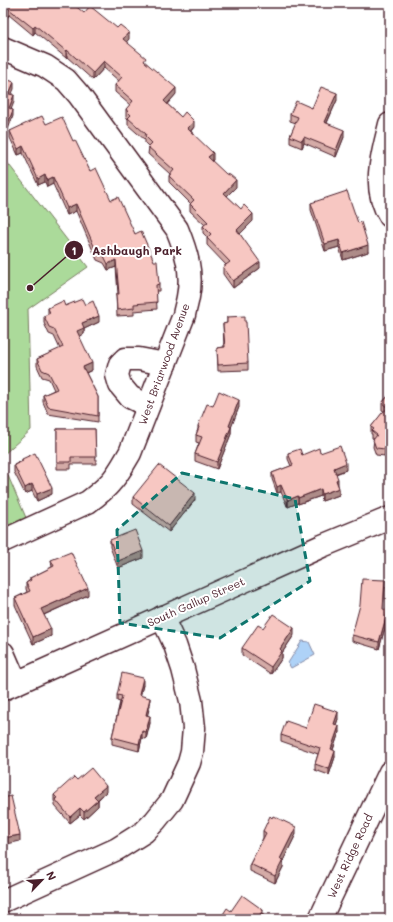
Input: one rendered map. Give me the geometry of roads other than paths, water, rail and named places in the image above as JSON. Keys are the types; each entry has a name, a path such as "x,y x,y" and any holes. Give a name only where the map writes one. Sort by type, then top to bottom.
{"street":[{"name":"West Briarwood Avenue","path":"3,48 45,66 66,80 79,95 177,228 189,265 189,290 184,315 130,453 124,464 111,482 88,502 3,541"},
{"path":"390,124 380,167 380,182 381,196 390,216"},
{"path":"148,406 130,397 120,385 117,375 120,364 125,359 139,359 165,364"},
{"name":"South Gallup Street","path":"10,686 322,546 390,518"},
{"path":"3,900 117,849 144,832 172,800 189,763 192,752 194,728 191,700 183,669 175,645 162,617"},
{"path":"3,653 10,686"},
{"name":"West Ridge Road","path":"320,919 390,772"}],"water":[{"path":"302,641 309,642 315,655 291,668 288,663"}],"place":[{"name":"Ashbaugh Park","path":"30,288"}]}
